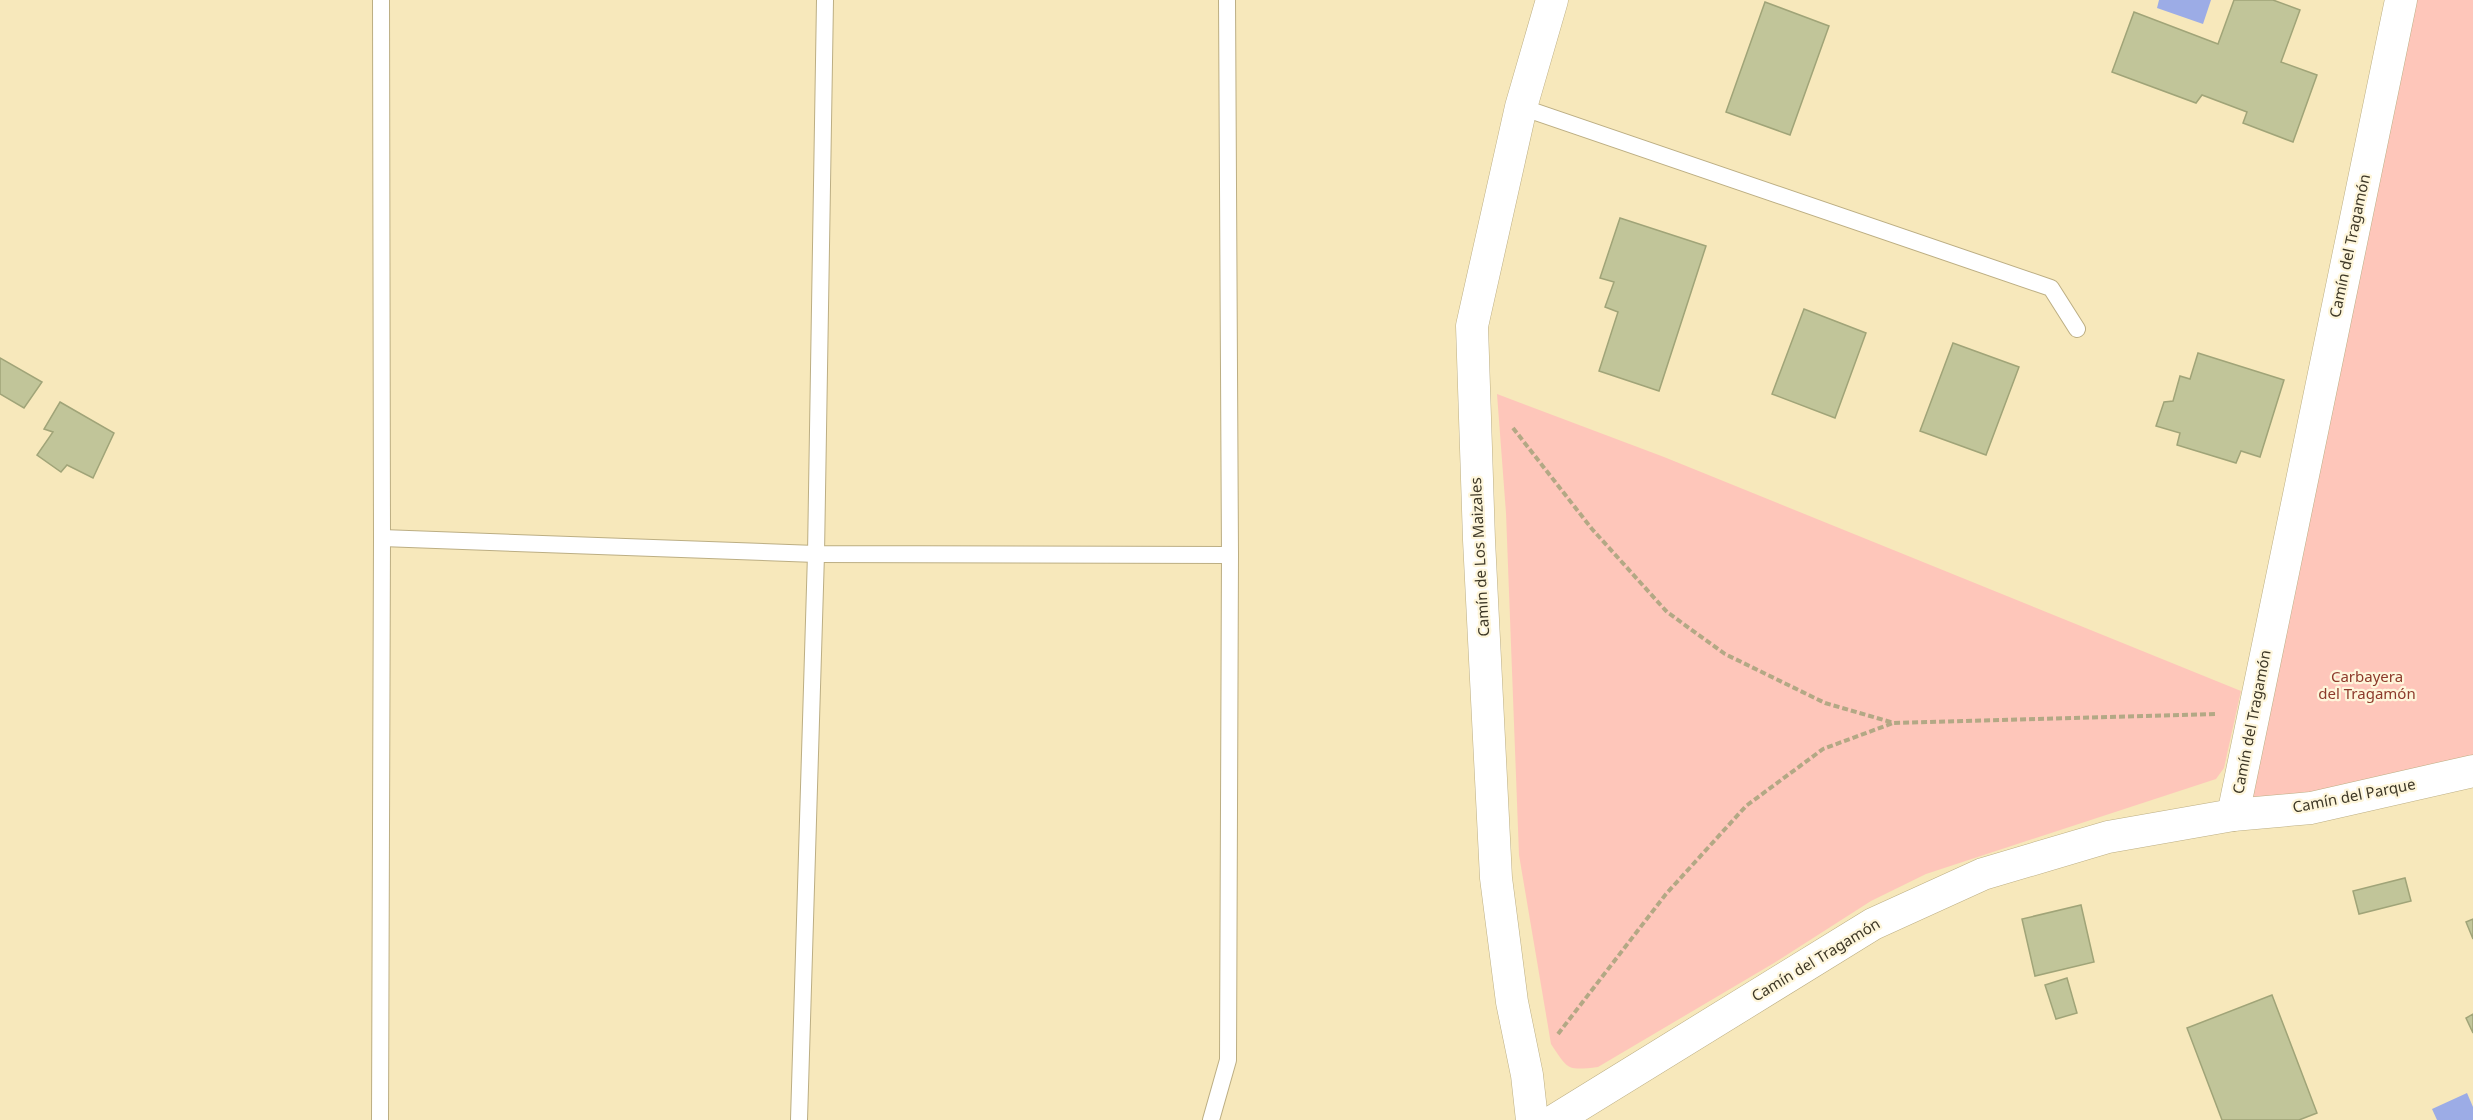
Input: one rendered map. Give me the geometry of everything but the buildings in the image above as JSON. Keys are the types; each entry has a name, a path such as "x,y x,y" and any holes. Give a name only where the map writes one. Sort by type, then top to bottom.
{"street":[{"name":"Camín de Los Maizales","path":"1532,1120 1527,1075 1512,1002 1496,878 1472,326 1521,107 1552,0"},
{"name":"Camín del Tragamón","path":"1556,1120 1873,924 1983,874 2108,837 2233,815 2401,0"},
{"name":"Camín del Parque","path":"2233,815 2311,808 2473,771"}],"lane":[{"path":"380,1120 381,0"},
{"path":"799,1120 816,554 825,0"},
{"path":"1211,1120 1228,1060 1230,555 1227,0"},
{"path":"1521,107 2051,288 2077,329"},
{"path":"382,538 816,554 1230,555"}],"path":[{"path":"1474,405 1509,422 1592,529 1667,612 1725,654 1825,703 1894,723 2253,713"},
{"path":"1527,1075 1666,894 1746,806 1824,748 1894,723"}],"green space":[{"name":"Carbayera del Tragamón","path":"2401,0 2473,0 2473,771 2233,815"},
{"path":"1497,394 1664,457 2241,691 2224,768 2216,779 1926,874 1871,901 1774,963 1598,1067 1580,1069 1569,1066 1551,1044 1519,855 1506,513"}],"water":[{"path":"2159,0 2211,0 2203,24 2157,8"},
{"path":"2467,1093 2473,1107 2473,1120 2437,1120 2432,1109"}]}
